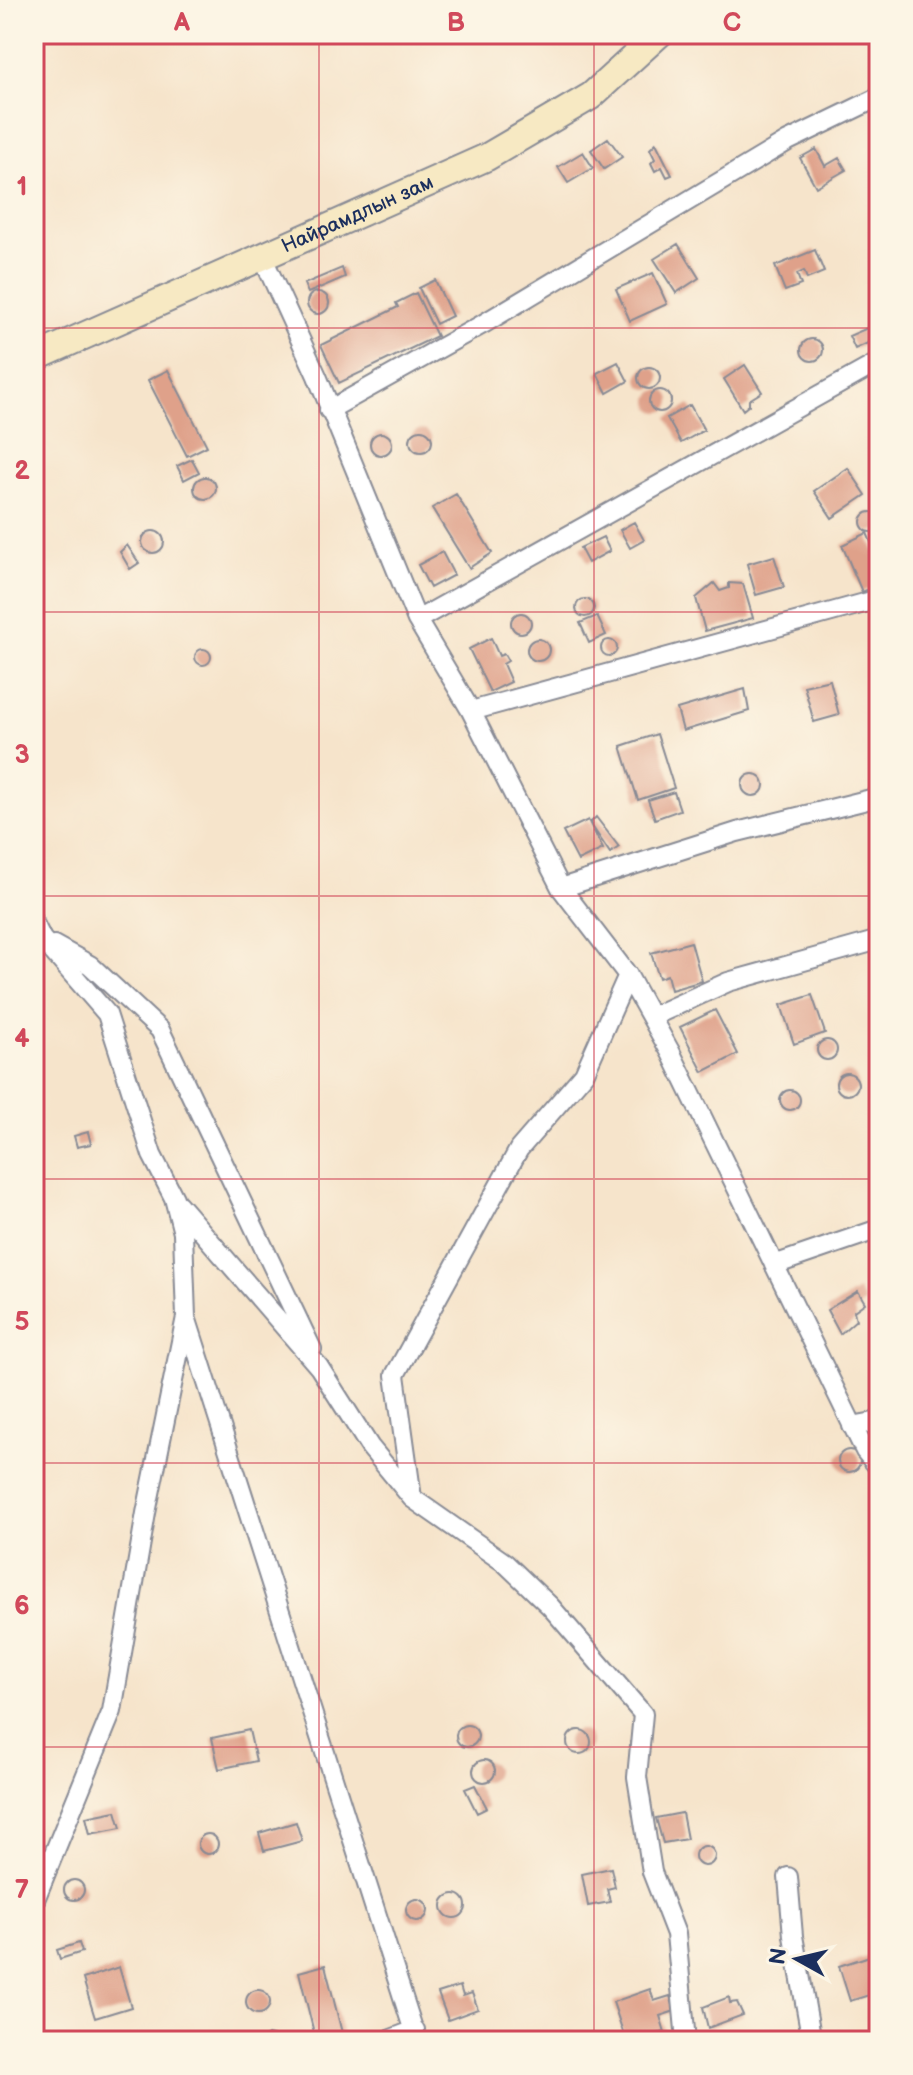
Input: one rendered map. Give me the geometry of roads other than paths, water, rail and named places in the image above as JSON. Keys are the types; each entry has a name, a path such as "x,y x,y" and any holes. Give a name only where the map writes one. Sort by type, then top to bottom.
{"main road":[{"name":"Найрамдлын зам","path":"34,358 262,256 388,204 487,157 591,96 659,34"}],"street":[{"path":"329,410 483,324 788,141 879,97"},
{"path":"262,256 417,620 471,711 561,888 628,975 651,1017 852,1426 865,1451 879,1468"},
{"path":"417,620 879,362"},
{"path":"471,711 879,599"},
{"path":"561,888 737,832 879,797"},
{"path":"34,1902 112,1711 146,1513 186,1317 183,1233 174,1198 152,1155 107,1014 38,931"},
{"path":"38,931 90,965 160,1030 277,1271 319,1367"},
{"path":"651,1017 728,982 879,940"},
{"path":"412,1498 395,1375 519,1149 584,1074 628,975"},
{"path":"174,1198 319,1367 370,1447 412,1498 505,1563 550,1606 643,1714 637,1777 652,1872 676,1934 686,2041"},
{"path":"774,1265 879,1229"},
{"path":"186,1317 416,2036 386,2041"},
{"path":"852,1426 879,1421"},
{"path":"788,1877 793,1936 812,2041"}]}
